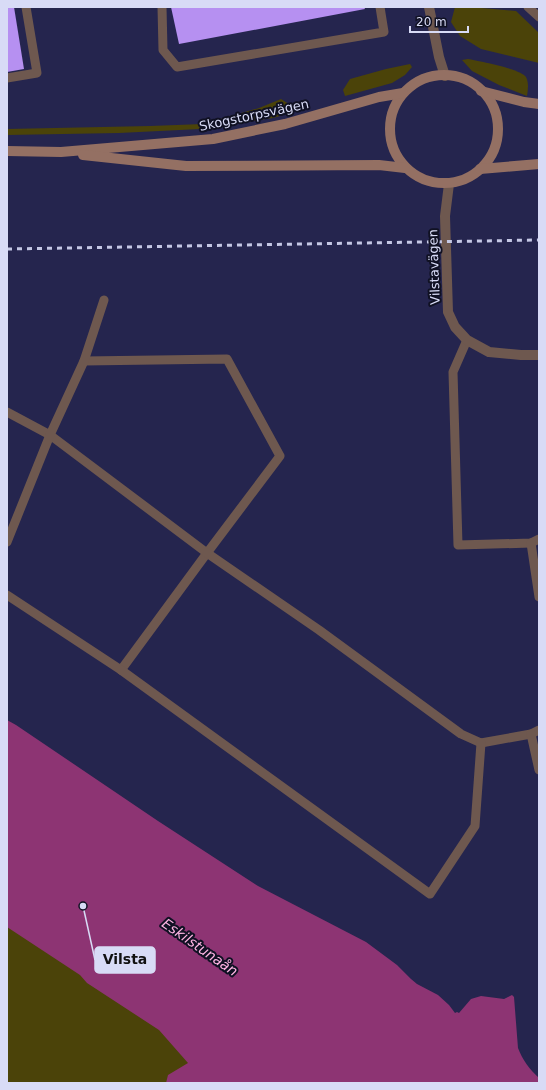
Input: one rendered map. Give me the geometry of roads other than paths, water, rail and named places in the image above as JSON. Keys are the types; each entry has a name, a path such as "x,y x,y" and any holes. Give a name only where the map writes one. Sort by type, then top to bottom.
{"main road":[{"path":"433,76 463,78 472,83 481,91 493,106 498,126 498,136 493,153 480,169 467,178 449,184 426,180 415,175 406,168 396,154 392,145 390,132 392,112 402,93 413,84 433,76"},
{"path":"481,91 524,102 539,104"},
{"name":"Skogstorpsvägen","path":"61,152 213,139 285,124 379,97 402,93"},
{"name":"Skogstorpsvägen","path":"7,151 61,152 186,166 379,165 406,168"},
{"path":"480,169 539,164"}],"street":[{"path":"429,7 438,57 445,76"},
{"name":"Vilstavägen","path":"449,184 445,216 448,312 455,327 467,340 489,352 539,355"}],"lane":[{"path":"7,78 37,73 26,7"},
{"path":"162,7 163,50 177,67 384,32 380,7"},
{"path":"528,7 539,17"},
{"path":"7,542 50,435 84,361 104,300"},
{"path":"467,340 453,372 458,545 535,541 539,597"},
{"path":"84,361 227,359 280,456 206,553 121,670"},
{"path":"7,412 50,435 206,553 319,630 460,734 481,743 535,732 539,770"},
{"path":"7,595 121,670 430,894 475,826 481,743"}],"water":[{"name":"Eskilstunaån","path":"7,720 258,886 366,942 397,965 417,984 438,995 455,1013 459,1013 471,999 481,996 504,999 512,995 514,997 518,1048 527,1064 539,1078 539,1083 166,1083 168,1075 188,1063 159,1030 87,983 80,975 7,927"}],"railway":[{"path":"7,249 539,240"}],"place":[{"name":"Vilsta","path":"83,906"}]}
